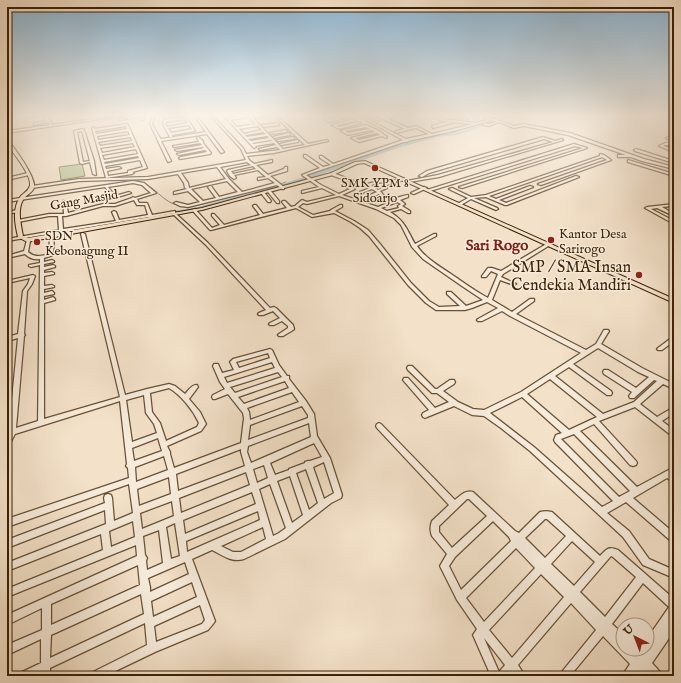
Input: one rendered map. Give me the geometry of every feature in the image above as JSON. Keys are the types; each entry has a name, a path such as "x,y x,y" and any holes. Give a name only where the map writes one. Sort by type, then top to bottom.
{"main road":[{"path":"11,147 22,161 32,187 23,197 17,211 22,238 28,241 71,230 82,232 124,221 194,210 332,174 362,160 403,179 411,180 458,204 674,301"}],"street":[{"path":"79,147 82,163 92,161"},
{"path":"88,147 97,174 92,175 93,180"},
{"path":"98,147 108,177 144,169 136,147"},
{"path":"163,147 169,161"},
{"path":"165,152 177,151 205,149 208,154 182,159 177,151 175,147"},
{"path":"177,151 198,147"},
{"path":"218,147 222,152"},
{"path":"253,147 242,149 248,161 282,188"},
{"path":"258,147 264,152 284,150 294,147"},
{"path":"281,147 290,154"},
{"path":"246,155 298,147"},
{"path":"389,147 305,175 309,179 340,195 386,212 400,221 414,246 425,257 488,301 586,353"},
{"path":"362,160 393,147"},
{"path":"411,180 428,172 514,147"},
{"path":"411,180 417,181 431,176 438,176 535,147"},
{"path":"413,193 506,167 569,147"},
{"path":"461,187 514,170 539,164 586,148 582,147"},
{"path":"606,147 631,156 674,168"},
{"path":"663,147 673,150"},
{"path":"636,150 674,162"},
{"path":"555,151 567,156"},
{"path":"234,178 229,171 270,160 265,153"},
{"path":"540,184 609,160 598,154"},
{"path":"305,156 323,169"},
{"path":"458,204 471,197 486,196 582,161 603,156"},
{"path":"619,156 631,156"},
{"path":"322,157 333,165"},
{"path":"536,157 546,161"},
{"path":"104,165 141,159"},
{"path":"529,160 539,164"},
{"path":"32,187 75,180 156,177 248,161"},
{"path":"582,161 599,167"},
{"path":"629,161 674,175"},
{"path":"642,163 648,161"},
{"path":"126,162 134,179"},
{"path":"209,162 213,167"},
{"path":"218,166 228,180 240,192"},
{"path":"506,167 514,170"},
{"path":"105,170 117,168 118,175"},
{"path":"259,179 286,170 286,168"},
{"path":"231,175 258,169"},
{"path":"486,196 506,204 578,178 559,169"},
{"path":"180,173 189,190 202,202"},
{"path":"7,179 28,174"},
{"path":"332,174 352,181"},
{"path":"426,174 431,176"},
{"path":"481,174 494,181"},
{"path":"150,181 156,177"},
{"path":"381,185 403,179"},
{"path":"189,190 228,180"},
{"path":"531,180 549,188"},
{"name":"Gang Masjid","path":"18,221 43,216 66,215 105,204 113,206 134,198 154,193 138,183 106,186"},
{"path":"371,196 378,192 385,188 376,183 368,184 378,192 383,197"},
{"path":"451,183 466,189"},
{"path":"522,183 540,191"},
{"path":"176,203 187,206 277,184"},
{"path":"194,210 210,228 222,226 290,209 296,207 303,201 308,203 340,195 352,189 344,185"},
{"path":"7,201 23,197 106,186 114,197 129,193"},
{"path":"175,193 210,186 218,198"},
{"path":"303,192 323,187"},
{"path":"496,200 531,187"},
{"path":"362,192 372,188"},
{"path":"451,189 496,209"},
{"path":"74,196 76,191"},
{"path":"269,191 278,202"},
{"path":"263,193 269,201"},
{"path":"121,196 129,200"},
{"path":"378,208 396,199 407,196"},
{"path":"134,198 138,204 146,204 151,216 175,213 207,244 269,310"},
{"path":"396,199 404,204 400,206 402,208"},
{"path":"64,202 66,215"},
{"path":"284,202 290,209"},
{"path":"674,205 646,209 674,223"},
{"path":"255,206 262,215"},
{"path":"296,207 312,216 332,211 342,206"},
{"path":"668,206 674,209"},
{"path":"657,207 674,215"},
{"path":"158,208 161,214"},
{"path":"386,212 402,208 409,212"},
{"path":"7,213 17,211"},
{"path":"332,211 348,219 368,233 404,279 436,308 444,310 465,308 488,301 500,275 549,244"},
{"path":"114,212 118,221"},
{"path":"213,215 222,226"},
{"path":"43,216 43,223"},
{"path":"60,216 61,230"},
{"path":"89,221 90,226"},
{"path":"7,240 61,230 71,230 124,221"},
{"path":"82,232 123,398 132,483 145,575 152,648"},
{"path":"414,246 435,235"},
{"path":"26,252 32,258 42,257 52,253 52,236"},
{"path":"26,252 28,241"},
{"path":"7,257 26,252"},
{"path":"41,422 43,302 42,257"},
{"path":"42,269 52,264"},
{"path":"31,266 52,273"},
{"path":"484,276 490,269 514,284"},
{"path":"7,282 33,276 25,291 22,335 10,432 7,443"},
{"path":"42,288 52,286"},
{"path":"42,295 52,293"},
{"path":"449,293 465,308"},
{"path":"43,302 53,299"},
{"path":"512,315 532,300"},
{"path":"261,314 274,309 283,318 292,328 281,335"},
{"path":"480,320 502,309"},
{"path":"272,324 283,318"},
{"path":"410,368 434,391 438,391 472,412 484,413 524,394 598,345 606,331"},
{"path":"7,338 22,335"},
{"path":"660,349 674,338"},
{"path":"598,345 653,377 674,387"},
{"path":"213,546 232,556 238,556 271,542 339,493 326,458 315,439 311,414 287,378 279,369 270,351 268,350 235,360 233,362 237,371"},
{"path":"221,376 274,359"},
{"path":"569,364 609,393"},
{"path":"216,366 228,388 247,414 243,446 248,468 271,542"},
{"path":"215,396 228,388 279,369"},
{"path":"606,372 635,394 653,377"},
{"path":"550,376 602,417"},
{"path":"235,396 287,378"},
{"path":"406,380 434,410"},
{"path":"662,381 636,404 602,417 572,433 558,438 558,441 623,500 674,538"},
{"path":"438,391 452,382"},
{"path":"10,432 123,398 171,387 186,399 202,420 202,426 165,444"},
{"path":"186,399 195,387"},
{"path":"243,407 294,389"},
{"path":"94,676 152,648 207,625 209,618 186,558 176,495 167,452 156,420 150,412 146,392"},
{"path":"524,394 572,433 636,492"},
{"path":"246,424 304,403"},
{"path":"425,415 434,410 456,403"},
{"path":"636,404 674,434"},
{"path":"658,420 674,410"},
{"path":"484,413 532,449 626,534 646,562 674,574"},
{"path":"7,523 132,483 172,473 312,419"},
{"path":"595,421 633,463"},
{"path":"379,426 454,505"},
{"path":"129,446 161,434"},
{"path":"7,567 108,528 176,495 266,461 315,439"},
{"path":"130,466 167,452"},
{"path":"7,593 106,552 162,524 326,458"},
{"path":"266,461 290,529"},
{"path":"308,464 322,504"},
{"path":"292,471 307,516"},
{"path":"601,512 671,472 674,480"},
{"path":"452,554 434,529 438,520 465,496 470,495 573,595 642,668 658,676"},
{"path":"7,544 108,502 106,552"},
{"path":"182,539 260,506"},
{"path":"460,597 516,538 540,517 546,514 601,562"},
{"path":"493,516 452,554 444,566 460,597 482,628 520,676"},
{"path":"145,575 265,522"},
{"path":"162,524 168,565"},
{"path":"496,676 478,640 478,635 482,628 544,566 571,536"},
{"path":"502,676 601,562 612,552 674,605"},
{"path":"7,620 143,558"},
{"path":"147,598 193,577"},
{"path":"564,676 642,577"},
{"path":"7,650 46,631 146,587"},
{"path":"23,676 150,620 202,599"},
{"path":"45,676 47,602"},
{"path":"655,635 674,608"},
{"path":"627,676 642,668 674,623"},
{"path":"604,627 615,635"},
{"path":"636,657 642,668"},
{"path":"642,668 644,657"}],"green space":[{"path":"82,164 85,176 61,180 59,167"}],"waterway":[{"path":"167,213 198,208 285,185 397,147"},
{"path":"25,197 138,181 151,187 171,203 186,206"},
{"path":"280,184 286,182"},
{"path":"197,205 242,194"},
{"path":"7,200 20,198"}],"place":[{"name":"SMK YPM 8 Sidoarjo","path":"375,168"},
{"name":"Kantor Desa Sarirogo","path":"551,240"},
{"name":"SDN Kebonagung II","path":"37,242"},
{"name":"SMP / SMA Insan Cendekia Mandiri","path":"639,275"}],"district":[{"name":"Sari Rogo","path":"497,245"}]}
